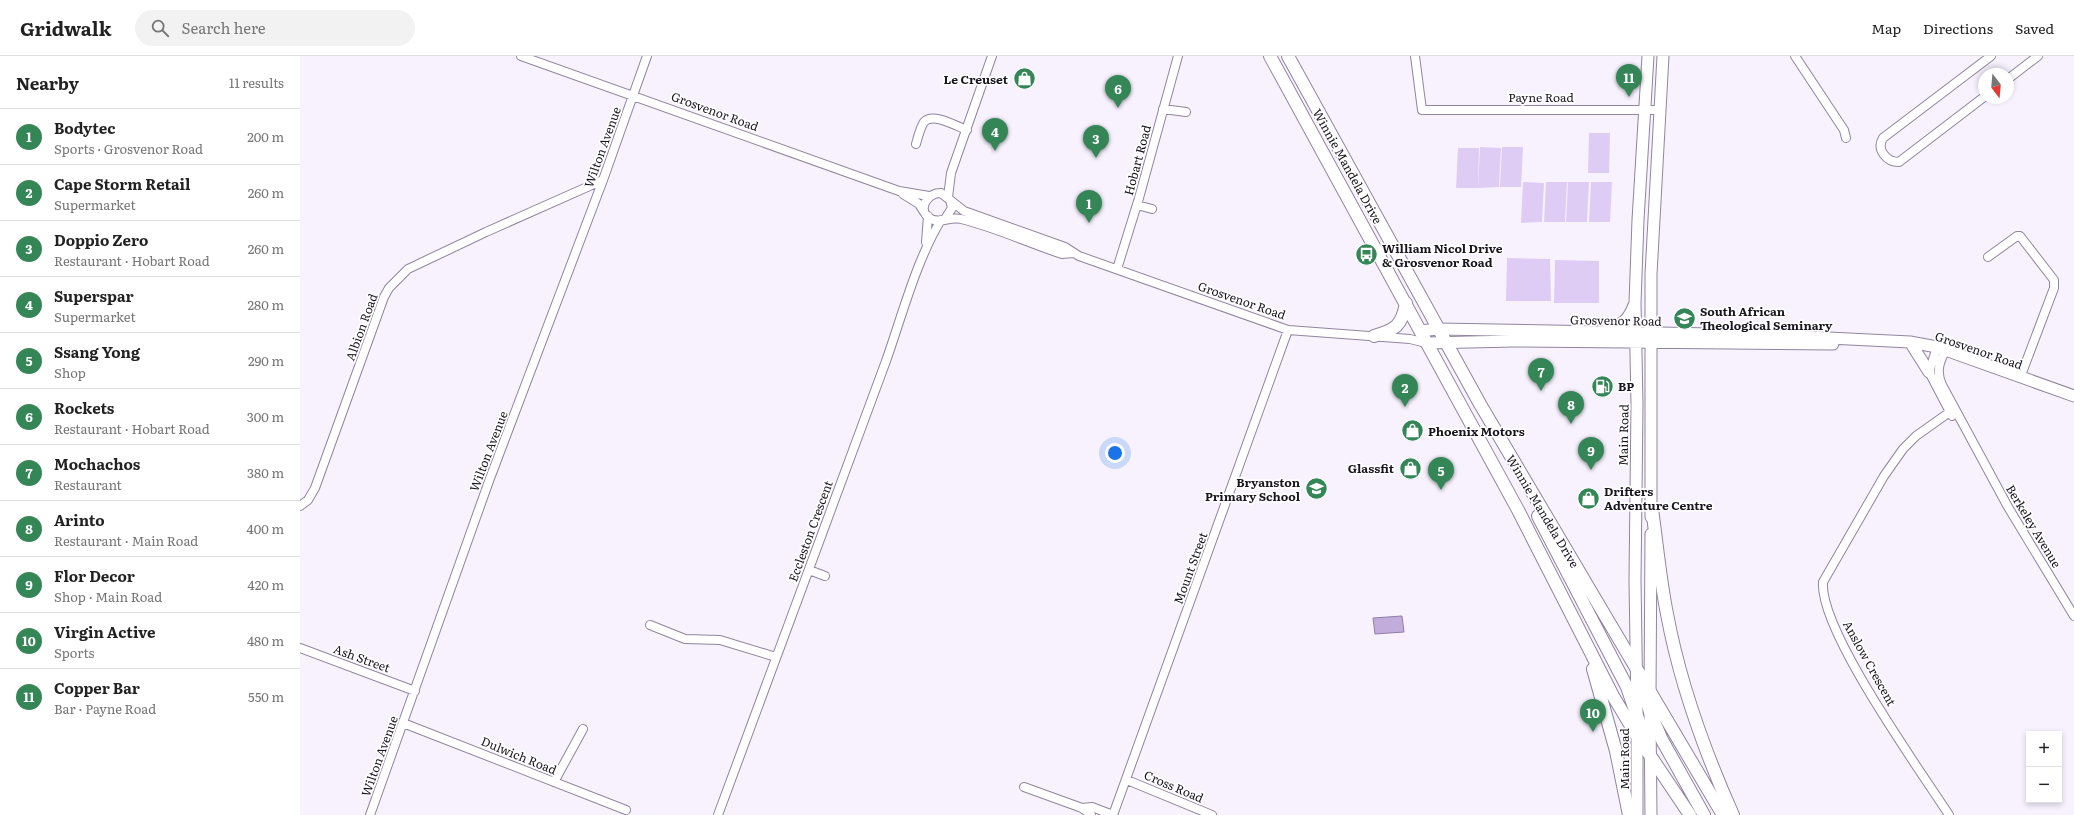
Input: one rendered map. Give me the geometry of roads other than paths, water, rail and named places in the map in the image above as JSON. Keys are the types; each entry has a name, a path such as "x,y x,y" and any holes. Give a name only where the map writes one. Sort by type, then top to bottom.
{"main road":[{"name":"Winnie Mandela Drive","path":"1270,56 1518,510 1583,640 1637,736 1690,815"},
{"name":"Winnie Mandela Drive","path":"1288,56 1444,342 1512,460 1650,688 1723,815"},
{"name":"Main Road","path":"1637,815 1635,303 1644,109 1648,56"},
{"path":"1651,815 1651,274 1663,56"},
{"path":"1374,336 1392,330 1398,326 1404,316 1406,303"},
{"path":"1593,332 1620,326 1628,318 1635,303"},
{"name":"Grosvenor Road","path":"1420,331 1438,329 1593,332 1636,338"},
{"name":"Grosvenor Road","path":"1426,343 1636,338 1835,344 1849,339 1910,342 1942,349 2074,396"},
{"path":"1910,342 1929,372"},
{"path":"1512,460 1550,542 1627,687 1637,713 1650,757"},
{"path":"1652,509 1666,614 1680,669 1706,753 1733,815"},
{"path":"1583,640 1610,725 1629,815"},
{"path":"1637,668 1650,712 1662,740 1704,815"}],"street":[{"name":"Grosvenor Road","path":"522,56 899,191 919,204 927,215"},
{"name":"Wilton Avenue","path":"370,815 489,481 603,180 647,56"},
{"path":"949,199 951,173 992,56"},
{"name":"Hobart Road","path":"1117,269 1137,205 1178,56"},
{"name":"Payne Road","path":"1415,56 1422,110 1659,110"},
{"path":"1794,56 1844,130 1846,138"},
{"path":"1978,102 1899,162 1893,162 1887,159 1882,153 1881,142 1883,138 1991,56"},
{"path":"2014,74 2038,56"},
{"path":"1163,109 1186,112"},
{"path":"916,144 922,125 932,118 967,130"},
{"path":"933,194 945,194 949,199 952,208 943,220 936,221 927,215 924,208 925,201 951,173"},
{"name":"Albion Road","path":"300,506 308,500 315,488 384,297 388,288 398,277 408,269 452,248 603,180"},
{"name":"Grosvenor Road","path":"899,191 933,194"},
{"name":"Grosvenor Road","path":"949,199 964,211 1064,247 1072,253 1288,330 1410,339 1426,343"},
{"path":"1137,205 1152,209"},
{"name":"Eccleston Crescent","path":"924,255 928,227 927,215"},
{"name":"Grosvenor Road","path":"943,220 964,220 1055,252 1062,254 1072,253"},
{"name":"Eccleston Crescent","path":"718,815 924,255 943,220"},
{"path":"1988,256 2017,236 2020,236 2054,280 2054,288 2020,378"},
{"name":"Mount Street","path":"1113,815 1127,780 1288,330"},
{"path":"1410,339 1420,331"},
{"path":"1929,372 1942,349"},
{"name":"Berkeley Avenue","path":"1942,349 1939,375 1952,411"},
{"name":"Berkeley Avenue","path":"1929,372 1952,411 1976,445 1987,468 2074,616"},
{"name":"Anslow Crescent","path":"1949,815 1862,678 1839,636 1822,591 1823,582 1894,461 1916,436 1952,411"},
{"path":"809,570 825,576"},
{"path":"650,625 685,639 720,640 776,657"},
{"name":"Ash Street","path":"300,648 414,691"},
{"name":"Dulwich Road","path":"403,723 626,810"},
{"path":"554,782 583,729"},
{"name":"Cross Road","path":"1127,780 1212,815"},
{"path":"1024,787 1082,808 1091,815"},
{"path":"1082,808 1092,807 1113,815"}],"place":[{"name":"Le Creuset","path":"1024,79"},
{"name":"Copper Bar","path":"1629,97"},
{"name":"Rockets","path":"1118,108"},
{"name":"Superspar","path":"995,151"},
{"name":"Doppio Zero","path":"1096,158"},
{"name":"Bodytec","path":"1089,223"},
{"name":"William Nicol Drive & Grosvenor Road","path":"1366,255"},
{"name":"South African Theological Seminary","path":"1684,318"},
{"name":"BP","path":"1603,386"},
{"name":"Mochachos","path":"1541,391"},
{"name":"Cape Storm Retail","path":"1405,407"},
{"name":"Arinto","path":"1571,424"},
{"name":"Phoenix Motors","path":"1413,431"},
{"name":"Glassfit","path":"1410,468"},
{"name":"Flor Decor","path":"1591,470"},
{"name":"Bryanston Primary School","path":"1316,489"},
{"name":"Ssang Yong","path":"1441,490"},
{"name":"Drifters Adventure Centre","path":"1588,498"},
{"name":"Virgin Active","path":"1593,732"}]}
